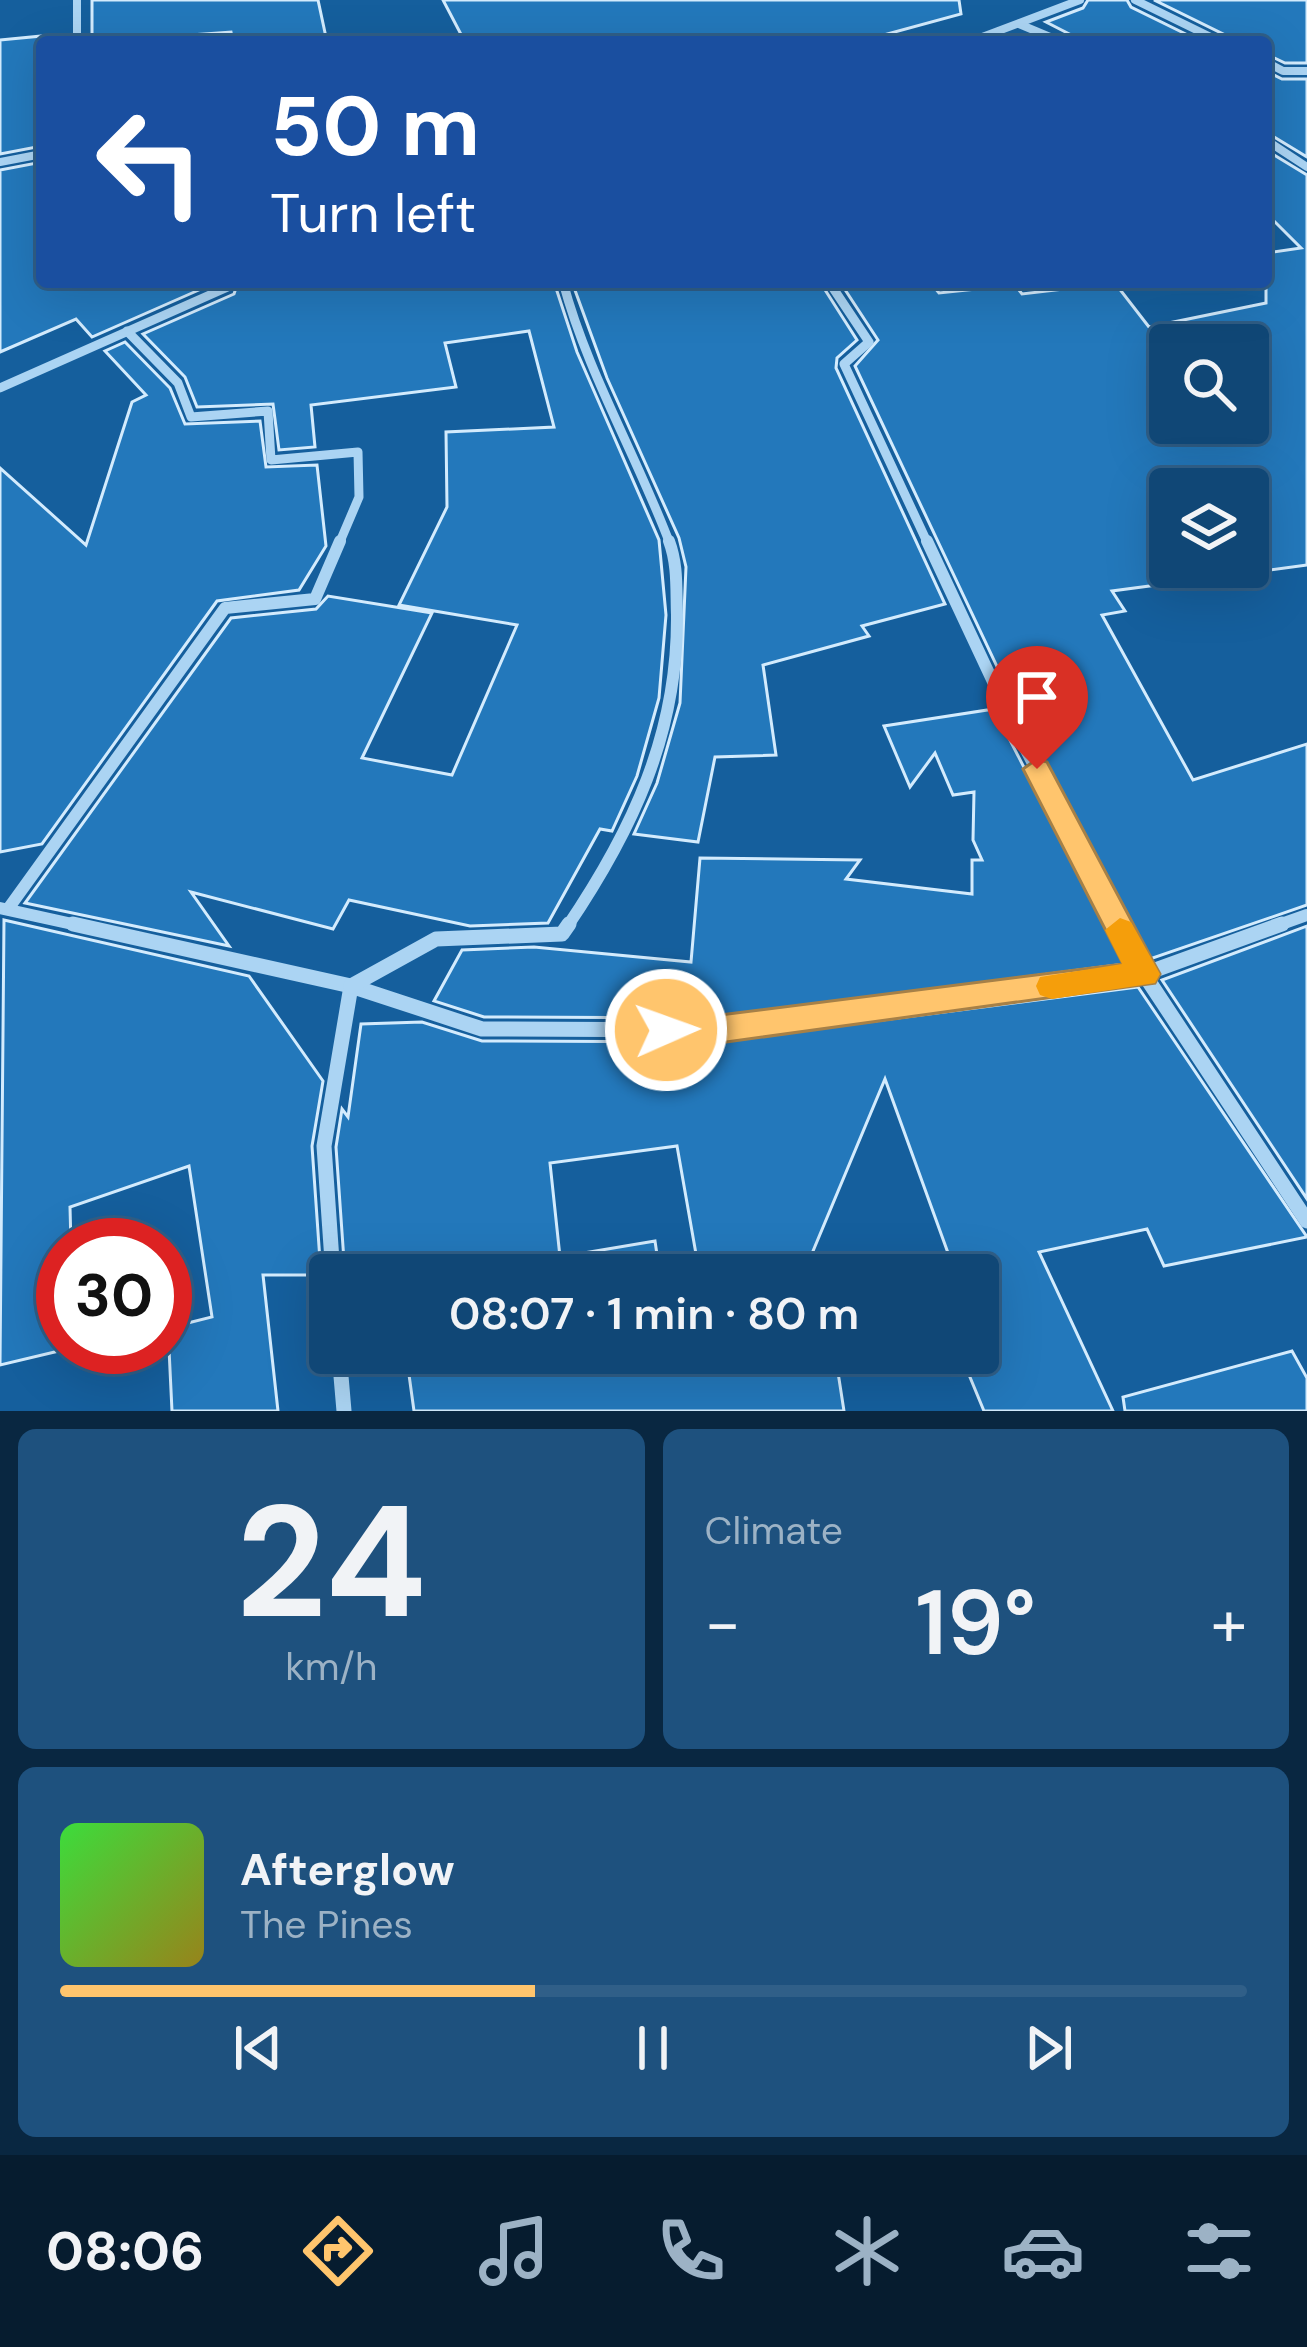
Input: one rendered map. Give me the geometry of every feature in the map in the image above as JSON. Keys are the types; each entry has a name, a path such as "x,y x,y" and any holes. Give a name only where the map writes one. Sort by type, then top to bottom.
{"street":[{"path":"77,0 77,36"},
{"path":"985,36 1080,0"},
{"path":"1135,0 1209,36"},
{"path":"1019,24 1048,36"},
{"path":"1272,65 1283,71 1307,71"},
{"path":"1272,144 1307,167"},
{"path":"0,162 36,155"},
{"path":"0,388 225,288"},
{"path":"351,986 436,939 562,934 617,853 671,714 676,560 641,466 574,324 565,288"},
{"path":"833,288 869,342 844,364 1017,733 1144,974 1307,1221"},
{"path":"128,331 178,383 191,417 268,411 272,460 358,452 359,497 315,599 225,608 4,908 351,986 482,1029 712,1030 1144,974 1307,915"},
{"path":"332,1254 324,1146 351,986"},
{"path":"341,1374 344,1411"}],"building":[{"path":"92,0 318,0 326,36 232,36 231,32 92,36"},
{"path":"443,0 959,0 961,14 880,36 462,36"},
{"path":"1088,0 1127,0 1131,7 1190,36 1073,36 1046,22 1083,8"},
{"path":"1154,0 1307,0 1307,63 1285,63 1272,57 1272,36 1225,35"},
{"path":"36,37 36,147 0,154 0,40"},
{"path":"1272,74 1307,79 1307,157 1272,136"},
{"path":"1272,154 1307,175 1307,565 1269,570 1269,468 1149,468 1149,586 1112,591 1125,611 1102,615 1193,780 1307,744 1307,905 1150,959 1026,728 855,366 878,340 844,288 935,288 939,293 1017,288 1022,294 1119,288 1149,327 1149,444 1269,444 1269,324 1164,324 1266,303 1266,288 1272,288 1272,252 1301,248 1272,219"},
{"path":"36,163 36,288 203,288 92,337 76,319 0,352 0,170"},
{"path":"236,288 556,288 577,352 659,540 666,615 659,698 637,776 612,831 600,829 548,923 470,926 349,900 333,929 191,892 229,946 25,903 231,618 316,609 328,596 432,613 362,758 452,775 517,625 399,605 447,507 446,432 554,427 529,331 445,343 456,387 311,405 315,447 279,450 273,404 197,407 185,377 143,334 234,294"},
{"path":"574,288 824,288 857,340 837,358 836,368 945,604 862,626 869,636 763,665 776,755 715,757 698,842 634,834 657,783 680,703 686,567 679,538 607,378"},
{"path":"125,342 170,388 185,424 260,421 266,467 317,465 326,546 299,590 217,601 42,844 0,852 0,468 86,545 132,402 146,395 105,351"},
{"path":"994,709 1125,964 711,1018 484,1017 434,1001 462,950 534,947 691,962 700,858 860,860 846,879 972,894 972,860 982,860 973,840 974,792 953,795 935,753 910,787 884,726"},
{"path":"4,920 249,976 323,1081 312,1146 320,1254 309,1254 309,1275 263,1275 278,1411 172,1411 170,1374 192,1374 192,1322 212,1317 189,1166 70,1207 70,1218 36,1218 36,1356 0,1365"},
{"path":"1307,926 1307,1199 1162,980"},
{"path":"1138,987 1307,1237 1164,1266 1147,1229 1039,1252 1113,1411 984,1411 969,1374 999,1374 999,1254 948,1254 885,1079 812,1254 696,1254 677,1146 550,1163 560,1254 344,1254 336,1147 342,1109 348,1117 361,1024 422,1022 482,1041 712,1042"},
{"path":"655,1241 657,1254 578,1254"},
{"path":"1292,1351 1307,1378 1307,1411 1125,1411 1123,1397"},
{"path":"409,1374 838,1374 844,1411 414,1411"}],"slow traffic":[{"path":"1052,986 1144,974 1120,930"}],"route":[{"path":"666,1030 712,1030 1144,974 1037,769"}]}
